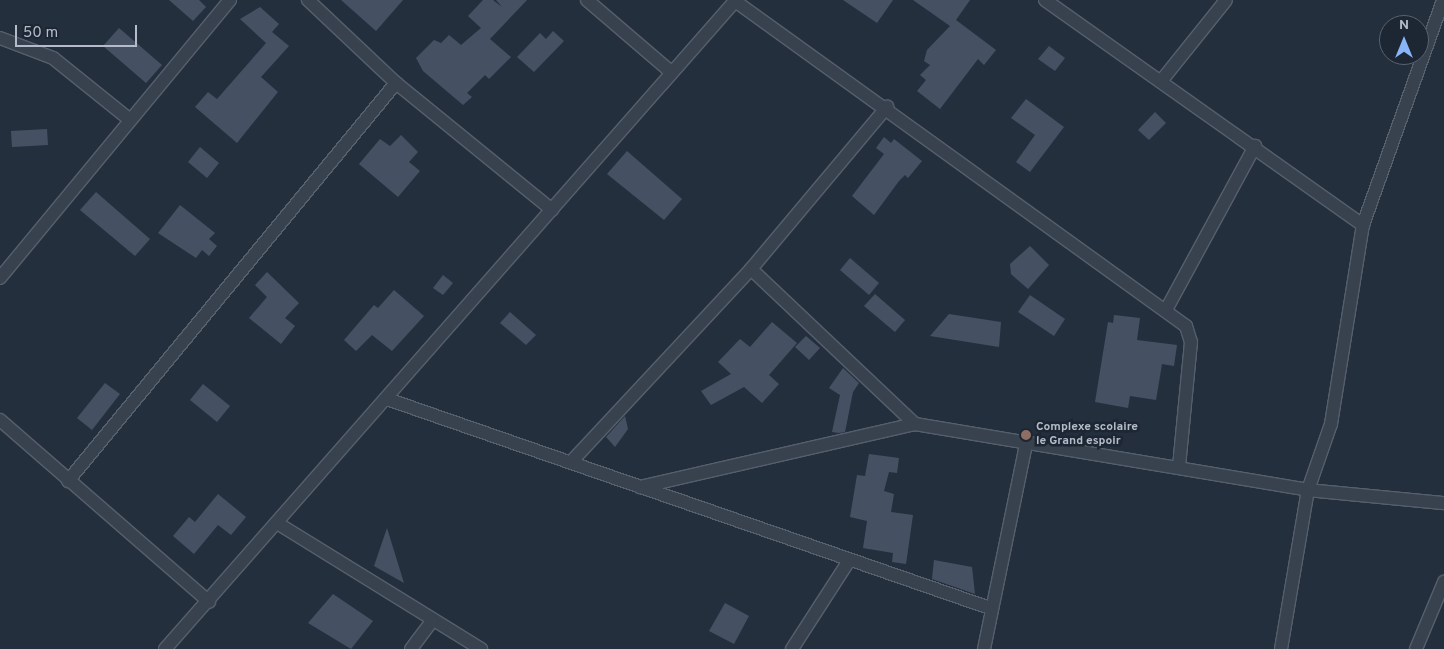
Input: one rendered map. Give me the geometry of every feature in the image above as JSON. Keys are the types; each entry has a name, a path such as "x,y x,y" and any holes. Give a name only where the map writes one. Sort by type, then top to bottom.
{"street":[{"path":"0,278 129,119 230,0"},
{"path":"308,0 396,83 552,210"},
{"path":"587,0 671,72"},
{"path":"1045,0 1162,80 1363,225"},
{"path":"1162,80 1226,0"},
{"path":"1281,649 1308,490 1331,424 1363,225 1443,0"},
{"path":"165,649 209,602 388,399 671,72 735,1 887,108 1166,310 1191,334 1179,467"},
{"path":"0,38 53,58 129,119"},
{"path":"68,481 396,83"},
{"path":"572,460 751,269 887,108"},
{"path":"1166,310 1255,146"},
{"path":"751,269 915,424"},
{"path":"388,399 572,460 640,487 848,562 990,608"},
{"path":"0,420 209,602"},
{"path":"640,487 915,424 1026,445 1179,467 1308,490 1444,502"},
{"path":"984,649 990,608 1026,445"},
{"path":"277,523 481,649"},
{"path":"792,649 848,562"},
{"path":"1416,649 1444,582"},
{"path":"411,649 433,620"}],"building":[{"path":"169,0 199,0 206,7 193,21"},
{"path":"341,0 403,0 376,31"},
{"path":"483,0 493,0 502,7 496,0 527,0 490,39 511,57 489,79 485,75 467,93 472,97 463,105 423,71 416,58 434,40 441,43 449,35 461,45 481,28 468,16"},
{"path":"843,0 893,0 877,23"},
{"path":"913,0 970,0 956,20 996,50 984,65 978,59 940,109 917,91 926,80 920,75 930,65 924,61 927,50 950,26"},
{"path":"260,7 279,24 272,32 289,46 261,77 278,92 237,143 195,107 208,92 217,99 266,43 240,19"},
{"path":"119,28 162,65 146,83 103,46"},
{"path":"553,31 564,41 534,72 517,57 540,33 546,39"},
{"path":"1049,46 1065,58 1055,71 1038,59"},
{"path":"1026,99 1064,127 1030,172 1016,162 1035,135 1011,118"},
{"path":"1155,112 1166,123 1149,140 1138,130"},
{"path":"47,129 48,145 12,147 11,131"},
{"path":"401,135 418,152 409,162 420,171 398,197 359,164 380,139 390,146"},
{"path":"884,137 891,143 894,139 922,161 908,178 905,175 899,181 874,215 852,196 884,154 876,148"},
{"path":"200,147 219,163 207,178 188,162"},
{"path":"627,151 682,199 664,220 607,174"},
{"path":"96,192 150,239 135,256 80,210"},
{"path":"180,205 215,233 209,239 217,246 209,256 202,250 196,258 158,233"},
{"path":"1030,246 1049,265 1028,289 1011,274 1010,264"},
{"path":"850,258 879,283 869,295 840,270"},
{"path":"267,272 299,303 285,318 295,326 281,344 249,318 267,297 255,285"},
{"path":"443,275 453,283 443,295 433,288"},
{"path":"394,290 424,316 392,351 372,335 356,351 344,340 374,305 378,308"},
{"path":"875,294 905,320 895,332 864,306"},
{"path":"1030,295 1065,319 1054,336 1018,312"},
{"path":"510,312 536,335 526,345 500,323"},
{"path":"949,314 1001,322 999,347 930,336"},
{"path":"1114,315 1140,318 1137,340 1177,345 1174,366 1162,364 1156,400 1130,396 1128,408 1095,402 1108,322 1113,323"},
{"path":"772,322 797,343 769,375 779,384 762,403 744,387 711,405 701,391 731,374 718,362 740,339 750,347"},
{"path":"806,336 820,348 809,360 795,347"},
{"path":"843,368 859,383 853,392 845,432 839,433 832,432 840,395 829,388"},
{"path":"105,383 120,394 92,430 77,418"},
{"path":"203,384 230,406 217,422 190,400"},
{"path":"625,416 628,429 615,447 606,437"},
{"path":"869,454 899,458 897,473 889,472 884,491 894,494 891,512 913,515 906,564 892,562 893,553 863,548 867,521 850,517 857,475 865,476"},
{"path":"218,494 246,517 231,535 218,525 194,554 173,536 189,517 195,522"},
{"path":"387,528 404,583 374,566"},
{"path":"934,560 972,567 975,594 932,579"},
{"path":"333,594 373,621 351,649 308,623"},
{"path":"725,603 749,616 734,644 709,631"}],"place":[{"name":"Complexe scolaire le Grand espoir","path":"1026,435"}]}
